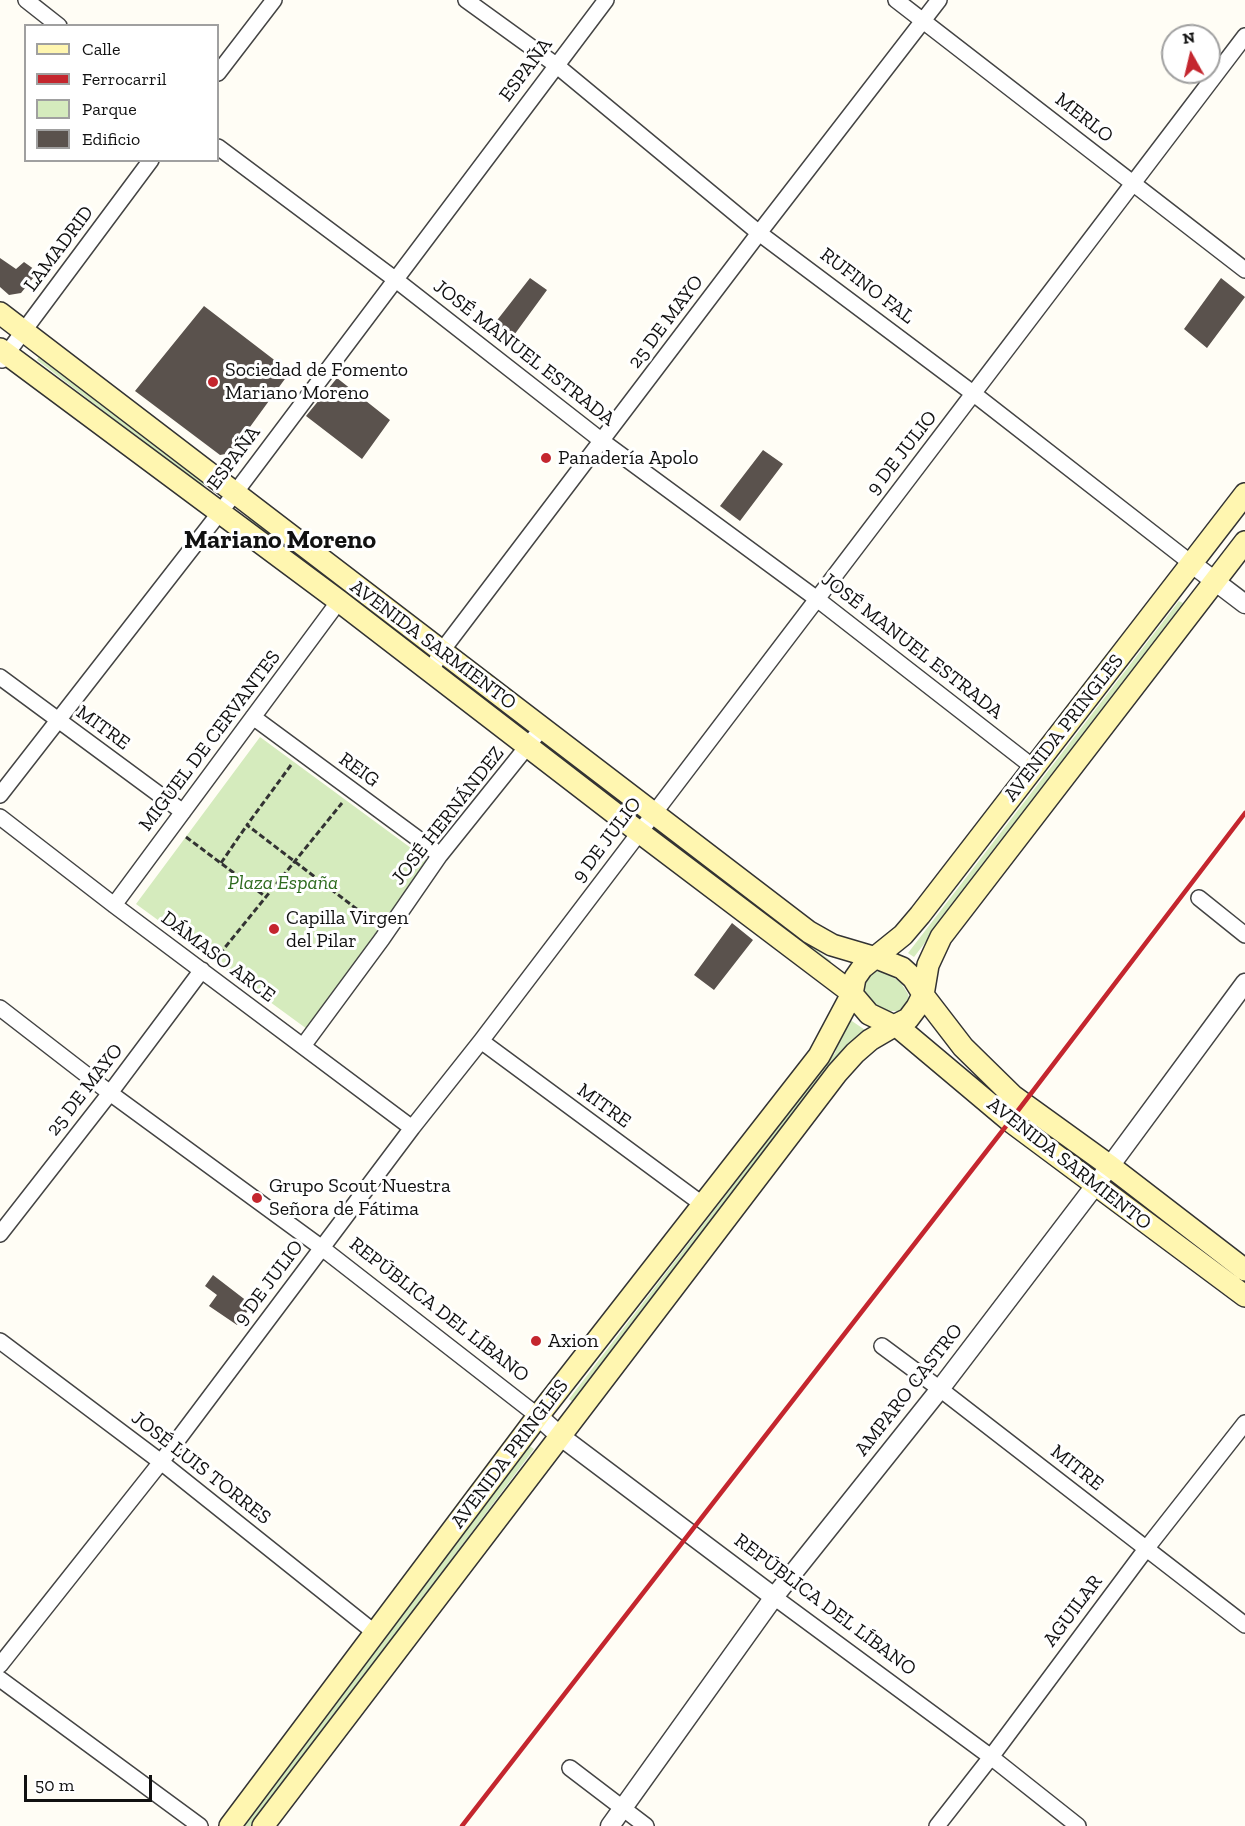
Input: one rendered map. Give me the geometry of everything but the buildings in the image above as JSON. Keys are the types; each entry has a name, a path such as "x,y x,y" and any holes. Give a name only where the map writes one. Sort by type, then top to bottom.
{"main road":[{"name":"AVENIDA SARMIENTO","path":"0,313 809,932 832,945 876,958"},
{"name":"AVENIDA SARMIENTO","path":"2,355 339,601 852,994"},
{"name":"AVENIDA PRINGLES","path":"876,958 903,935 920,915 1245,494"},
{"name":"AVENIDA PRINGLES","path":"923,994 928,965 941,937 1245,542"},
{"path":"876,958 902,968 913,978 923,994 908,1019 896,1026 869,1014 852,994 855,978 862,968 876,958"},
{"name":"AVENIDA PRINGLES","path":"230,1826 538,1416 819,1056 852,994"},
{"name":"AVENIDA SARMIENTO","path":"923,994 963,1047 1013,1096 1110,1166 1245,1270"},
{"name":"AVENIDA SARMIENTO","path":"896,1026 1011,1121 1095,1186 1245,1296"},
{"name":"AVENIDA PRINGLES","path":"263,1826 837,1072 870,1040 896,1026"}],"street":[{"path":"26,0 56,24"},
{"path":"219,72 274,0"},
{"name":"RUFINO FAL","path":"466,0 556,65 759,233 974,394 1245,604"},
{"name":"ESPAÑA","path":"0,795 235,493 606,0"},
{"name":"MERLO","path":"896,0 1245,270"},
{"name":"25 DE MAYO","path":"431,672 441,652 939,0"},
{"name":"9 DE JULIO","path":"0,1665 161,1462 412,1128 481,1041 1245,36"},
{"name":"JOSÉ MANUEL ESTRADA","path":"219,148 396,280 602,441 817,599 1033,767"},
{"name":"LAMADRID","path":"2,355 23,331 150,162"},
{"name":"MIGUEL DE CERVANTES","path":"114,905 339,601"},
{"name":"MITRE","path":"0,677 183,812"},
{"name":"REIG","path":"253,717 440,855"},
{"name":"JOSÉ HERNÁNDEZ","path":"303,1046 382,939 440,855 542,728"},
{"name":"DÁMASO ARCE","path":"0,817 114,905 208,966 303,1046 412,1128"},
{"path":"1199,898 1245,935"},
{"name":"25 DE MAYO","path":"0,1234 208,966"},
{"name":"AMPARO CASTRO","path":"610,1826 774,1597 940,1389 1095,1186 1245,983"},
{"name":"REPÚBLICA DEL LÍBANO","path":"0,1008 110,1093 322,1248 538,1416 560,1436 992,1757 1078,1826"},
{"name":"MITRE","path":"481,1041 702,1204"},
{"name":"JOSÉ LUIS TORRES","path":"0,1341 161,1462 374,1632"},
{"name":"MITRE","path":"882,1346 1245,1625"},
{"name":"AGUILAR","path":"937,1826 992,1757 1146,1548 1245,1423"},
{"path":"0,1679 200,1826"},
{"path":"570,1768 646,1826"}],"path":[{"path":"221,863 294,762"},
{"path":"208,966 345,799"},
{"path":"247,825 381,928"},
{"path":"186,837 266,897"}],"green space":[{"path":"39,356 205,484 203,487 37,360"},
{"path":"250,516 416,644 414,646 247,519"},
{"path":"1179,601 1185,604 914,957 908,953"},
{"name":"Plaza España","path":"260,737 430,862 307,1029 136,904"},
{"path":"547,744 622,803 620,806 544,748"},
{"path":"665,834 831,961 829,964 662,837"},
{"path":"881,971 901,983 908,994 909,999 906,1006 898,1011 886,1011 863,994 862,987 866,977 873,972"},
{"path":"846,1017 868,1032 838,1055 573,1402 569,1399 835,1053"},
{"path":"528,1445 534,1449 252,1826 244,1826"}],"railway":[{"path":"462,1826 1010,1121 1245,813"}],"place":[{"name":"Sociedad de Fomento Mariano Moreno","path":"213,382"},
{"name":"Panadería Apolo","path":"546,458"},
{"name":"Capilla Virgen del Pilar","path":"274,929"},
{"name":"Grupo Scout Nuestra Señora de Fátima","path":"257,1198"},
{"name":"Axion","path":"536,1341"}],"district":[{"name":"Mariano Moreno","path":"280,541"}]}
